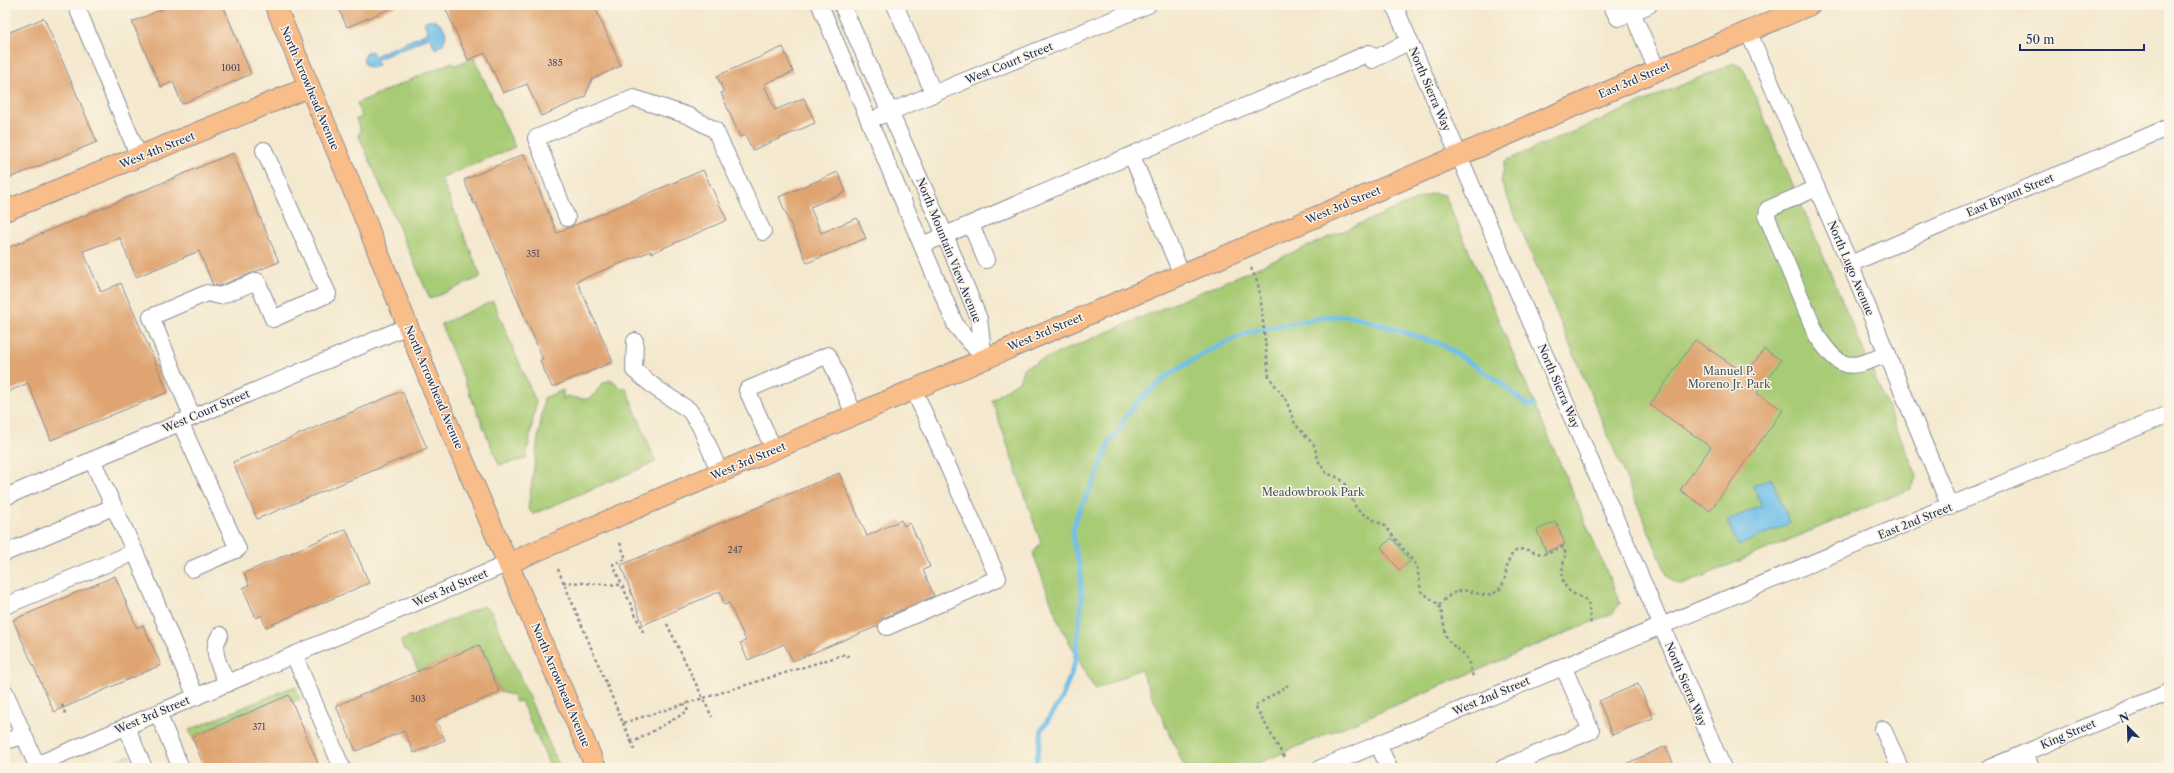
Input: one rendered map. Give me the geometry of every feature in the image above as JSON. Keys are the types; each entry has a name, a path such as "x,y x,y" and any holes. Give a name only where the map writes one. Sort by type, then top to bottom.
{"main road":[{"name":"North Arrowhead Avenue","path":"275,5 435,394 596,768"},
{"name":"East 3rd Street","path":"1459,155 1810,5"},
{"name":"West 4th Street","path":"5,211 310,87"},
{"name":"West 3rd Street","path":"509,563 774,450 913,388 1182,275 1459,155"}],"street":[{"path":"76,5 139,157"},
{"name":"North Mountain View Avenue","path":"820,5 956,326 984,358"},
{"name":"North Mountain View Avenue","path":"842,5 945,235 979,319 984,358"},
{"path":"895,5 934,94"},
{"name":"West Court Street","path":"869,120 1148,5"},
{"name":"North Sierra Way","path":"1394,5 1723,768"},
{"path":"1612,5 1618,18 1649,5"},
{"path":"1632,12 1657,70"},
{"name":"North Lugo Avenue","path":"1748,31 1850,264 1950,507"},
{"path":"922,245 1410,41"},
{"path":"567,218 536,138 634,98 689,116 715,130 763,232"},
{"name":"East Bryant Street","path":"1850,264 2169,127"},
{"path":"192,569 238,549 186,419 151,317 207,293 220,296 257,281 273,319 328,294 264,150"},
{"path":"1132,156 1182,275"},
{"path":"1817,188 1768,209 1767,216 1817,336 1828,352 1840,363 1857,365 1888,354"},
{"path":"971,225 986,260"},
{"name":"West Court Street","path":"5,497 408,326"},
{"path":"635,341 634,370 657,389 689,410 700,426 720,473"},
{"path":"774,450 747,390 828,355 854,414"},
{"path":"887,627 998,578 913,388"},
{"name":"East 2nd Street","path":"1661,625 1950,507 2169,414"},
{"path":"92,460 135,552 196,697"},
{"path":"5,553 113,507"},
{"path":"5,606 135,552"},
{"name":"West 3rd Street","path":"37,766 126,726 509,563"},
{"name":"West 2nd Street","path":"1322,768 1661,625"},
{"path":"220,635 215,642 214,651 227,684"},
{"path":"294,655 342,768"},
{"path":"1503,768 1591,731 1563,666"},
{"path":"5,692 37,766"},
{"name":"King Street","path":"1989,768 2169,692"},
{"path":"158,713 182,768"},
{"path":"126,726 144,768"},
{"path":"1882,729 1900,768"},
{"path":"5,741 24,736"},
{"path":"1378,744 1389,768"},
{"path":"2025,753 2031,768"}],"path":[{"path":"1251,268 1258,284 1269,377 1286,400 1294,424 1314,444 1322,468 1345,483 1353,502 1362,513 1385,526 1417,566 1421,591 1439,605 1446,636 1450,643 1462,652 1468,660 1473,677"},
{"path":"620,543 626,559 613,564 644,634"},
{"path":"1439,605 1459,591 1467,591 1487,596 1496,593 1502,587 1508,561 1515,552 1521,550 1544,554 1563,547 1566,554 1562,569 1565,586 1571,592 1588,602 1591,626"},
{"path":"558,569 634,750"},
{"path":"563,582 622,585"},
{"path":"667,624 712,717"},
{"path":"623,723 846,654 850,659"},
{"path":"1284,756 1255,706 1287,686 1286,685"},
{"path":"632,744 688,711 686,704"},
{"path":"62,705 66,716"}],"green space":[{"path":"474,58 515,147 441,178 481,277 430,299 358,134 361,132 356,119 362,117 357,103 452,62 455,65"},
{"name":"Manuel P. Moreno Jr. Park","path":"1733,63 1743,68 1917,476 1910,489 1682,585 1674,582 1668,577 1501,182 1505,161"},
{"name":"Meadowbrook Park","path":"1432,193 1445,195 1620,603 1613,613 1247,768 1185,768 1140,669 1095,690 1059,623 1033,553 1041,543 992,400 1020,380 1023,368"},
{"path":"493,301 536,402 526,459 499,465 441,324"},
{"path":"612,380 621,388 626,388 656,462 533,514 528,509 544,398 563,390 563,399 567,396 581,399 589,398 604,382"},
{"path":"483,606 491,611 560,768 551,768 521,701 516,702 513,695 500,692 479,645 419,671 408,650 405,651 400,641"},
{"path":"295,686 300,699 292,702 289,695 192,737 189,730"},
{"path":"129,755 134,767 97,768"}],"water":[{"path":"427,20 434,20 438,22 444,29 446,36 443,44 435,49 430,37 376,60 378,65 372,68 366,66 363,60 366,53 372,51 374,56 428,33 424,22"},
{"path":"1771,478 1790,523 1738,546 1727,520 1762,506 1753,486"}],"building":[{"path":"172,5 223,5 251,74 182,104 173,82 161,87 132,22"},
{"path":"337,5 399,5 347,27"},
{"path":"444,5 594,5 621,66 592,79 585,97 541,116 527,84 503,93 485,53 468,60"},
{"path":"44,18 97,142 5,180 5,34"},
{"path":"783,47 793,72 764,84 775,110 804,98 815,123 753,150 745,135 740,137 721,93 724,92 717,76"},
{"path":"233,153 279,262 219,286 213,285 199,251 136,277 120,238 83,251 101,292 121,283 168,392 51,440 28,383 5,393 5,249"},
{"path":"524,154 557,233 703,170 727,220 652,253 651,251 577,281 613,362 552,387 540,361 543,359 476,203 474,204 464,180"},
{"path":"838,172 846,192 810,207 821,233 857,218 866,238 807,263 779,197"},
{"path":"1695,340 1746,374 1764,349 1781,360 1757,393 1783,410 1710,511 1680,490 1711,447 1650,405"},
{"path":"402,391 427,448 257,519 233,462"},
{"path":"839,473 867,536 901,520 904,526 910,523 930,567 923,570 934,596 883,618 878,626 793,661 784,644 748,660 740,643 746,641 729,603 724,605 720,591 643,625 621,565"},
{"path":"1556,522 1565,544 1546,552 1537,530"},
{"path":"346,529 369,583 266,627 261,615 256,618 243,588 249,585 244,573"},
{"path":"1392,538 1410,561 1399,570 1381,547"},
{"path":"115,576 137,628 143,625 161,665 54,712 13,620"},
{"path":"479,645 500,692 436,720 445,740 414,753 404,731 356,751 336,706"},
{"path":"1638,684 1653,718 1612,735 1599,701"},
{"path":"289,695 320,768 205,768 192,737"},
{"path":"1666,746 1675,768 1617,768"}],"waterway":[{"path":"1035,768 1042,729 1061,700 1075,663 1082,598 1080,566 1074,546 1073,531 1077,515 1098,473 1110,441 1121,428 1124,418 1142,397 1170,374 1206,352 1249,332 1325,317 1353,316 1441,344 1497,380 1527,405 1534,405"}]}
